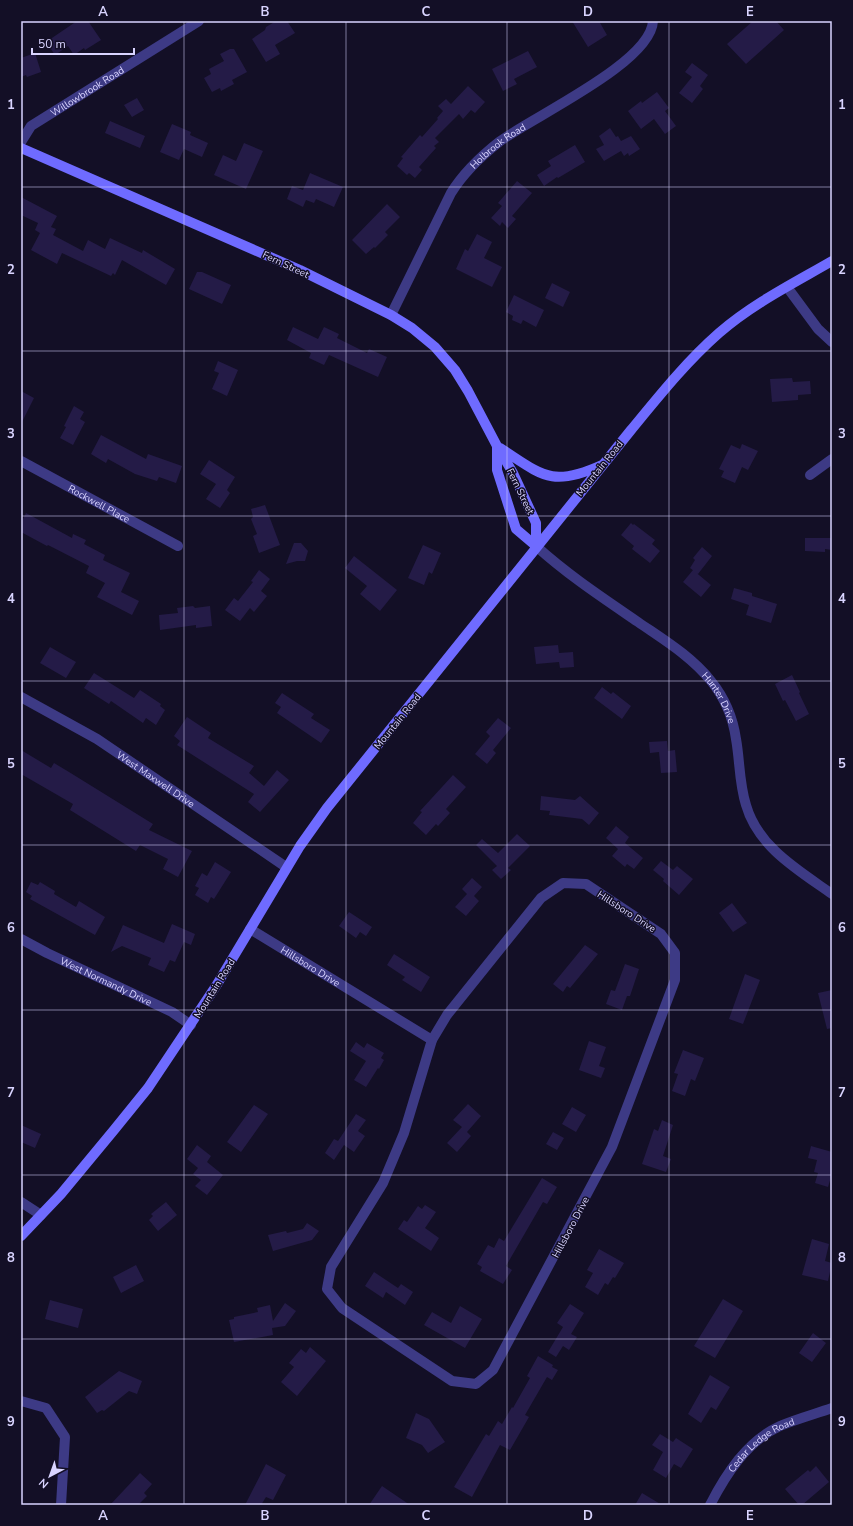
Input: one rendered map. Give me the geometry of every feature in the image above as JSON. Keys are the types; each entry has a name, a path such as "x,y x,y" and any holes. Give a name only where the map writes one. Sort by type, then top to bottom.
{"main road":[{"name":"Fern Street","path":"21,148 300,270 391,315 412,328 435,347 455,370 468,391 513,473 536,523 536,546"},
{"name":"Mountain Road","path":"21,1236 61,1194 148,1088 191,1025 286,867 332,802 603,464 697,353 720,332 740,317 787,287 832,261"},
{"name":"Fern Street","path":"497,446 497,470 516,529 536,546"},
{"path":"497,446 528,468 549,476 570,476 603,464"}],"street":[{"name":"Willowbrook Road","path":"21,142 31,126 199,21"},
{"name":"Holbrook Road","path":"391,315 451,193 470,166 500,142 608,74 626,60 647,38 653,26 653,21"},
{"path":"787,287 818,329 832,342"},
{"path":"810,475 832,459"},
{"name":"Rockwell Place","path":"21,461 178,546"},
{"name":"Hunter Drive","path":"536,546 574,578 694,662 711,681 723,700 732,721 736,739 741,786 746,806 754,824 776,853 832,894"},
{"name":"West Maxwell Drive","path":"21,698 97,739 286,867"},
{"name":"Hillsboro Drive","path":"563,883 586,884 661,934 675,953 675,980 612,1147 493,1370 476,1384 452,1381 342,1308 326,1289 331,1267 383,1183 404,1134 432,1040 447,1015 541,898 563,883"},
{"name":"Hillsboro Drive","path":"250,929 432,1040"},
{"name":"West Normandy Drive","path":"21,938 47,953 172,1012 191,1025"},
{"path":"21,1202 41,1215"},
{"path":"21,1401 46,1408 65,1437 61,1505"},
{"name":"Cedar Ledge Road","path":"710,1505 719,1488 744,1452 768,1433 780,1426 832,1408"}],"building":[{"path":"77,21 88,21 101,40 85,50 84,48 74,55 68,46 55,55 46,42"},
{"path":"276,21 287,21 295,33 275,45 280,54 266,62 252,39"},
{"path":"572,21 599,21 607,35 588,47"},
{"path":"753,21 776,21 784,30 746,64 727,44"},
{"path":"230,49 234,49 247,72 232,80 234,84 221,91 220,88 212,92 204,78 211,74 209,69 224,61 220,54"},
{"path":"528,51 537,67 514,79 517,84 503,91 492,69"},
{"path":"35,53 41,72 27,77 26,75 21,77 21,58"},
{"path":"692,63 708,75 700,86 703,89 692,103 679,93 692,77 685,72"},
{"path":"468,86 485,102 475,113 471,110 463,119 459,114 435,138 439,142 434,146 436,148 419,167 422,170 415,178 409,173 407,175 397,166 403,158 401,157 420,135 422,137 438,119 437,118 443,111 438,106 446,99 451,104"},
{"path":"657,92 669,108 665,111 676,126 665,134 654,119 641,129 628,111 641,101 642,103"},
{"path":"137,98 144,110 132,117 124,105"},
{"path":"110,121 145,136 140,148 105,133"},
{"path":"172,124 191,132 190,135 208,143 202,157 184,149 179,160 160,152"},
{"path":"610,128 616,137 618,136 621,141 631,136 640,149 629,156 628,153 624,156 621,151 604,161 596,149 604,145 599,136"},
{"path":"244,143 263,151 246,189 214,175 223,155 236,161"},
{"path":"575,145 585,162 544,186 537,175 551,166 548,161"},
{"path":"310,173 343,187 334,207 316,199 314,203 306,200 303,207 287,199 292,186 303,190"},
{"path":"517,181 532,193 512,216 516,219 508,228 502,222 500,226 491,218 502,206 498,203"},
{"path":"21,197 57,216 51,227 56,229 53,235 83,251 88,240 105,249 110,238 142,253 143,250 175,269 166,285 122,260 115,275 113,273 111,276 62,253 57,264 31,250 40,233 35,230 38,223 21,215"},
{"path":"387,204 400,217 385,232 388,235 375,248 374,247 366,254 352,240"},
{"path":"477,234 492,242 484,258 502,267 492,287 456,269 465,249 468,251"},
{"path":"197,272 202,272 231,285 222,304 189,289"},
{"path":"552,283 570,292 563,307 545,298"},
{"path":"514,295 544,310 536,327 523,320 521,324 512,320 513,316 506,312"},
{"path":"293,327 318,339 324,327 339,334 337,338 367,353 369,349 387,357 378,377 329,355 324,365 309,358 311,353 287,340"},
{"path":"218,361 238,370 227,396 212,389 219,373 214,371"},
{"path":"792,378 793,382 810,381 811,394 798,395 798,400 772,402 770,379"},
{"path":"21,391 34,398 21,424"},
{"path":"74,406 84,412 80,419 85,422 73,445 60,438"},
{"path":"101,435 146,459 148,454 182,466 176,483 159,477 157,481 135,474 108,459 106,463 91,454"},
{"path":"742,444 758,451 748,470 742,467 735,483 721,477 724,471 719,469 731,445 740,449"},
{"path":"209,460 235,477 227,490 230,493 220,508 206,499 216,484 200,474"},
{"path":"265,505 280,545 259,553 253,536 257,534 251,519 253,517 251,509"},
{"path":"26,513 72,538 73,534 86,540 84,544 105,555 103,560 130,573 121,592 139,601 132,615 97,597 105,583 86,573 89,566 21,532 21,523"},
{"path":"631,523 655,540 652,544 660,551 650,563 632,549 634,546 621,535"},
{"path":"805,538 832,538 832,550 825,549 825,552 805,551"},
{"path":"294,543 301,543 308,551 305,561 297,561 286,564"},
{"path":"423,545 441,553 432,574 429,572 424,585 408,578"},
{"path":"702,547 712,556 698,574 690,568 695,560 693,558"},
{"path":"354,556 397,590 380,611 360,594 367,586 345,568"},
{"path":"259,570 270,579 261,591 267,596 254,612 250,608 240,621 225,610 234,598 238,601 253,582 251,581"},
{"path":"693,570 711,585 701,597 683,582"},
{"path":"734,588 752,593 752,596 777,604 771,623 746,615 749,605 731,599"},
{"path":"193,606 195,608 210,606 212,626 196,628 196,625 160,630 159,615 178,613 177,608"},
{"path":"558,645 559,653 573,652 574,667 560,668 559,662 536,664 534,647"},
{"path":"50,647 76,662 66,678 40,663"},
{"path":"94,673 134,698 140,690 161,704 160,706 165,710 156,725 146,718 143,723 111,701 109,704 84,688"},
{"path":"792,675 809,714 796,721 785,700 783,701 775,684"},
{"path":"602,687 611,694 613,692 631,706 622,719 594,698"},
{"path":"282,693 314,714 311,718 330,730 321,743 277,713 281,707 275,703"},
{"path":"187,717 211,733 208,738 254,766 249,773 264,786 277,770 289,780 260,812 248,802 254,794 177,745 180,741 174,736"},
{"path":"498,718 511,728 493,750 496,753 487,764 475,754 490,736 486,732"},
{"path":"667,741 668,751 675,750 677,772 661,773 659,752 650,753 649,742"},
{"path":"21,750 51,768 54,763 153,824 149,830 192,851 178,877 163,869 168,859 140,845 136,851 70,810 73,804 21,774"},
{"path":"453,775 466,787 446,809 450,813 438,826 436,824 426,835 413,823 422,812 420,811"},
{"path":"541,796 575,800 580,796 599,813 589,825 582,819 549,815 550,811 540,810"},
{"path":"616,826 629,837 625,843 643,858 634,869 627,864 625,867 612,856 618,849 606,838"},
{"path":"517,834 530,846 508,868 511,870 501,879 492,870 497,866 476,845 482,839 498,853"},
{"path":"661,861 673,870 677,866 693,879 679,895 653,870"},
{"path":"215,862 231,872 214,899 211,897 208,903 195,895 199,888 195,886 202,873 207,876"},
{"path":"472,878 482,887 474,896 479,901 466,916 455,907 467,894 462,889"},
{"path":"31,882 38,885 40,882 55,891 54,894 76,907 79,901 105,917 95,935 30,899 32,896 26,892"},
{"path":"732,903 747,923 733,932 719,913"},
{"path":"349,912 372,927 366,936 360,932 356,938 339,926"},
{"path":"172,924 195,934 191,945 184,942 175,962 170,960 164,972 148,965 151,958 122,946 111,952 123,925 164,943"},
{"path":"585,945 598,954 570,988 567,986 563,992 553,984"},
{"path":"394,954 430,977 421,992 402,980 405,977 387,965"},
{"path":"625,964 639,969 630,996 627,996 622,1010 606,1004 611,990 615,991"},
{"path":"745,974 760,980 743,1024 729,1019"},
{"path":"832,990 832,1028 827,1029 818,993"},
{"path":"589,1041 606,1047 599,1066 605,1068 601,1078 579,1070"},
{"path":"356,1042 364,1048 367,1043 384,1053 381,1058 384,1060 366,1087 354,1080 366,1061 350,1051"},
{"path":"683,1050 704,1058 695,1081 691,1079 685,1096 672,1091 678,1074 674,1073"},
{"path":"468,1104 481,1116 467,1132 471,1136 457,1152 447,1143 462,1127 453,1120"},
{"path":"254,1105 268,1114 241,1152 227,1142"},
{"path":"572,1107 586,1115 576,1132 562,1124"},
{"path":"356,1114 366,1120 358,1131 365,1136 354,1152 344,1145 334,1160 325,1153 334,1139 338,1141"},
{"path":"662,1120 673,1125 663,1156 671,1159 666,1172 642,1164 654,1129 658,1131"},
{"path":"21,1125 41,1134 35,1148 21,1142"},
{"path":"553,1132 564,1138 557,1150 546,1144"},
{"path":"197,1145 211,1156 207,1162 223,1175 207,1195 195,1186 201,1180 193,1174 198,1168 187,1159"},
{"path":"811,1146 832,1152 832,1174 828,1187 815,1183 818,1173 814,1172 817,1160 808,1158"},
{"path":"542,1178 557,1187 547,1204 543,1202 506,1266 512,1270 503,1284 480,1271 482,1267 477,1264 488,1245 494,1248 499,1238 504,1241"},
{"path":"166,1202 177,1215 158,1231 149,1220 153,1216 151,1214"},
{"path":"425,1205 436,1212 425,1228 439,1238 431,1251 398,1229 404,1220 407,1222 418,1206 422,1209"},
{"path":"307,1223 319,1231 312,1240 273,1251 268,1235 286,1231 287,1233 303,1229"},
{"path":"812,1239 829,1244 825,1261 832,1263 828,1281 802,1275"},
{"path":"599,1249 624,1263 615,1278 613,1277 608,1285 605,1283 598,1295 585,1287 593,1273 587,1270"},
{"path":"136,1265 144,1281 121,1293 113,1277"},
{"path":"374,1272 398,1288 401,1284 413,1292 405,1305 386,1292 383,1298 365,1286"},
{"path":"723,1299 743,1311 715,1358 694,1346"},
{"path":"50,1300 83,1309 78,1328 45,1319"},
{"path":"285,1303 296,1311 285,1326 272,1328 273,1335 234,1342 229,1320 234,1319 234,1317 258,1312 257,1308 270,1305 273,1321"},
{"path":"570,1304 584,1313 571,1334 577,1337 569,1350 563,1346 556,1357 548,1352 563,1327 557,1323"},
{"path":"460,1306 482,1319 465,1348 424,1325 432,1312 451,1323"},
{"path":"813,1333 826,1343 812,1362 799,1353"},
{"path":"310,1347 326,1361 297,1396 281,1382 294,1367 289,1363 301,1349 306,1353"},
{"path":"538,1356 553,1365 552,1367 558,1370 552,1380 547,1377 525,1415 529,1417 510,1450 500,1445 472,1497 454,1487 486,1434 489,1436 498,1421 502,1424 512,1407 513,1408 530,1378 527,1376"},
{"path":"119,1371 142,1381 137,1394 129,1391 104,1411 102,1410 97,1413 85,1397"},
{"path":"710,1375 730,1387 716,1410 711,1407 701,1423 688,1414"},
{"path":"416,1413 429,1419 445,1442 428,1453 422,1445 406,1438"},
{"path":"660,1434 673,1442 676,1438 693,1449 681,1468 674,1464 666,1478 653,1470 663,1452 652,1445"},
{"path":"266,1464 286,1475 273,1500 266,1497 261,1505 245,1505"},
{"path":"816,1466 829,1482 802,1505 799,1505 785,1489 808,1470 810,1472"},
{"path":"140,1473 152,1484 144,1493 147,1496 138,1505 110,1505"},
{"path":"382,1486 410,1505 369,1505"},
{"path":"642,1493 662,1505 635,1505"}]}
